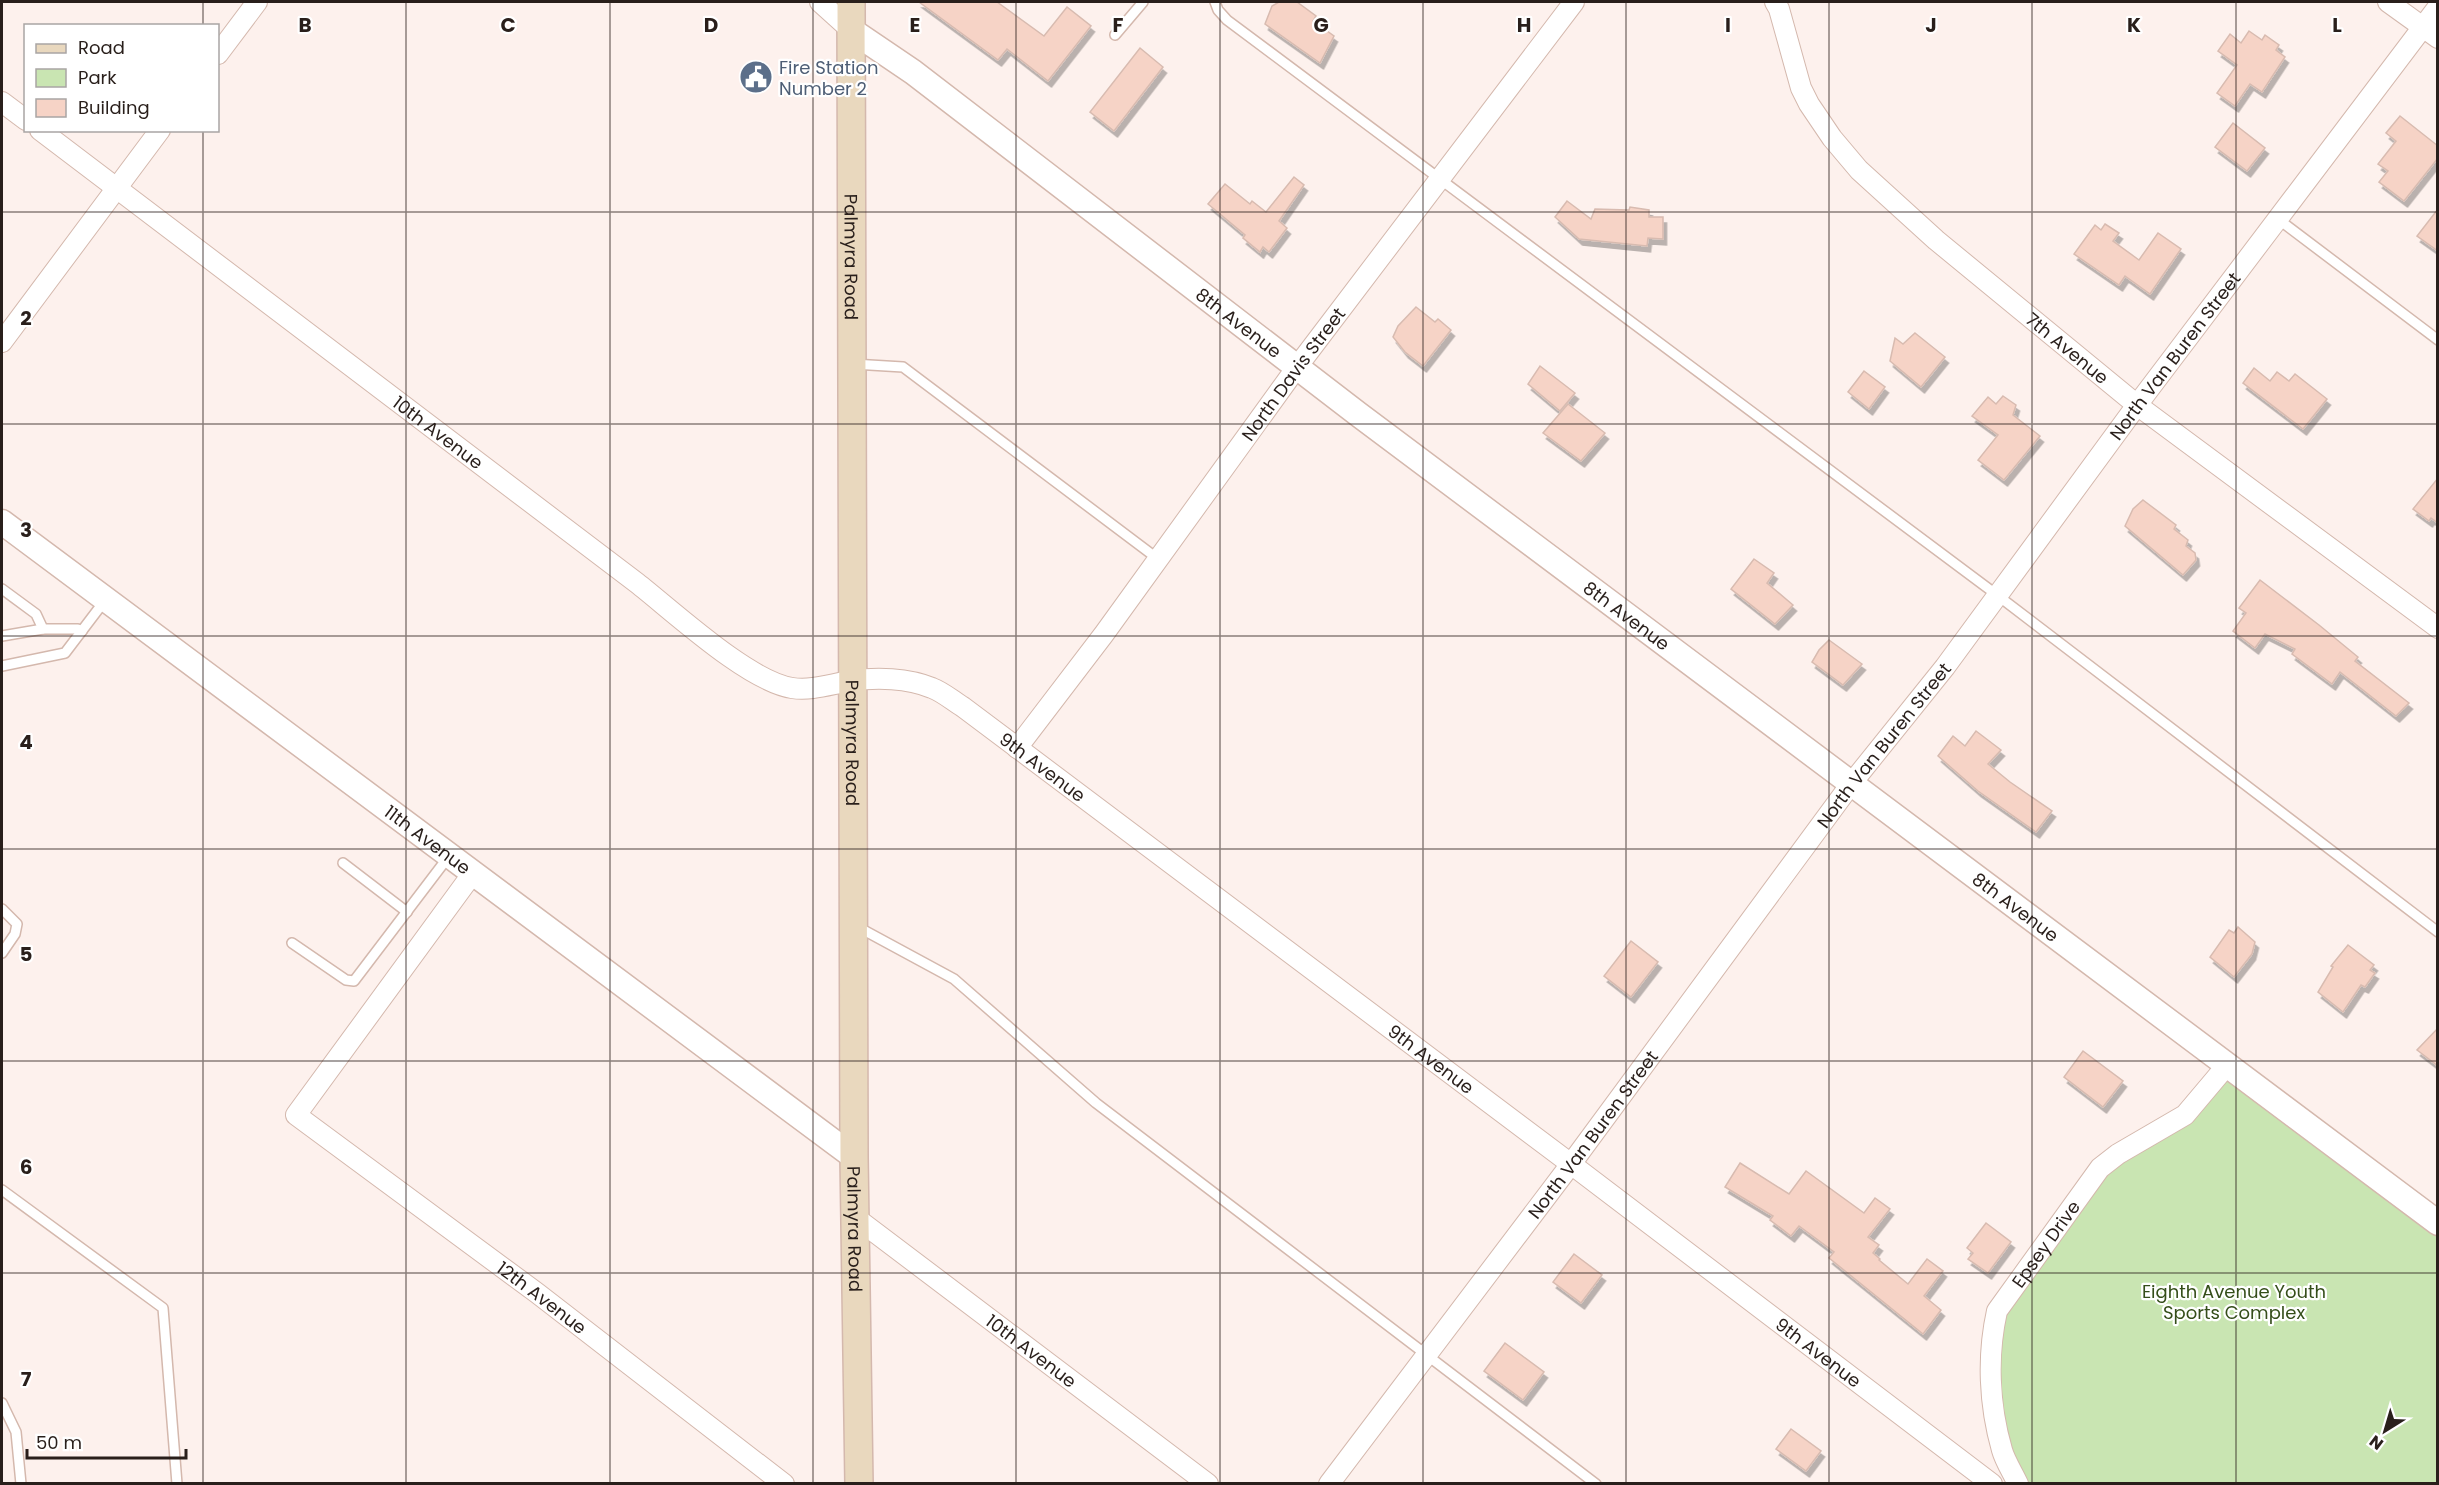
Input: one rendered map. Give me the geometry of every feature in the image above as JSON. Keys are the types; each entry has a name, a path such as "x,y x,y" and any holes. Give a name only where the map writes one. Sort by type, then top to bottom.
{"main road":[{"name":"Palmyra Road","path":"851,2 854,1157 859,1484"}],"street":[{"path":"219,53 257,2"},
{"name":"8th Avenue","path":"820,2 851,30 913,72 1297,367 2228,1064 2438,1224"},
{"name":"North Davis Street","path":"1017,748 1158,560 1297,367 1574,2"},
{"name":"7th Avenue","path":"1775,2 1809,104 1832,138 1859,170 1936,240 2137,405 2438,628"},
{"path":"2388,2 2430,33"},
{"name":"North Van Buren Street","path":"1329,1484 1571,1164 1851,784 1945,667 2137,405 2278,219 2430,33 2438,7"},
{"path":"2,102 24,118"},
{"name":"10th Avenue","path":"43,132 638,583 733,659 758,674 789,687 807,690 852,681"},
{"path":"2,342 158,132"},
{"name":"11th Avenue","path":"2,522 854,1157"},
{"name":"9th Avenue","path":"852,681 905,680 933,688 963,707 1992,1484"},
{"name":"12th Avenue","path":"473,873 296,1115 537,1293 784,1484"},
{"name":"Epsey Drive","path":"2018,1484 2002,1451 1992,1397 1991,1336 1997,1311 2100,1168 2118,1154 2185,1115 2228,1064"},
{"name":"10th Avenue","path":"856,1218 1208,1484"}],"lane":[{"path":"1115,35 1143,2"},
{"path":"1215,2 1218,10 1227,20 1442,178 1997,595 2438,932"},
{"path":"2278,219 2438,340"},
{"path":"853,364 903,367 1158,560"},
{"path":"2,589 36,614 43,629"},
{"path":"2,666 65,653 106,599"},
{"path":"2,636 43,629 82,631"},
{"path":"292,944 346,980 354,981 449,856"},
{"path":"343,863 407,912"},
{"path":"2,909 17,924 15,934 2,953"},
{"path":"854,925 954,980 1096,1103 1596,1484"},
{"path":"2,1190 163,1308 177,1484"},
{"path":"2,1403 16,1432 21,1484"}],"green space":[{"name":"Eighth Avenue Youth Sports Complex","path":"2228,1067 2437,1226 2437,1483 2021,1483 2004,1451 1992,1368 1999,1312 2120,1156"}],"building":[{"path":"919,2 997,2 1044,36 1067,7 1091,26 1048,81 1007,49 998,60"},
{"path":"1279,2 1297,2 1316,16 1313,21 1334,36 1320,63 1265,24 1272,6"},
{"path":"2249,31 2262,40 2265,35 2279,45 2276,50 2285,57 2262,92 2250,84 2235,106 2217,93 2237,65 2218,51 2230,34 2241,43"},
{"path":"1140,48 1163,67 1114,131 1090,112"},
{"path":"2400,116 2438,146 2438,158 2404,201 2379,182 2388,171 2378,164 2396,141 2386,133"},
{"path":"2233,123 2265,148 2247,171 2215,147"},
{"path":"1294,177 1304,185 1279,221 1287,228 1269,252 1263,247 1260,252 1243,238 1245,235 1208,204 1225,184 1250,204 1252,201 1266,212"},
{"path":"1567,201 1591,219 1595,209 1629,210 1630,207 1649,210 1649,217 1663,217 1663,239 1648,238 1647,246 1579,239 1555,217"},
{"path":"2438,209 2438,251 2417,236"},
{"path":"2105,224 2119,233 2113,241 2139,260 2158,233 2181,249 2150,294 2125,276 2119,285 2074,254 2095,225 2101,230"},
{"path":"1416,307 1435,322 1438,319 1451,330 1423,366 1405,352 1393,337 1398,326"},
{"path":"1915,333 1945,357 1921,387 1890,361 1895,338 1903,344"},
{"path":"1540,366 1575,393 1560,411 1528,384"},
{"path":"2254,368 2270,381 2277,372 2289,381 2295,374 2327,399 2303,429 2243,383"},
{"path":"1864,371 1885,387 1869,409 1848,392"},
{"path":"2003,396 2016,405 2013,415 2040,436 2004,480 1978,460 1998,435 1972,416 1988,397 1996,404"},
{"path":"1568,404 1605,433 1581,461 1543,433"},
{"path":"2438,478 2438,523 2431,518 2429,521 2413,509"},
{"path":"2143,500 2176,525 2174,529 2188,540 2186,546 2195,553 2196,560 2183,575 2125,526 2133,509"},
{"path":"1754,559 1774,573 1767,583 1793,605 1775,624 1731,589"},
{"path":"2260,580 2358,657 2355,661 2409,703 2396,716 2340,672 2332,684 2292,654 2295,649 2265,634 2255,648 2233,631 2246,613 2239,608"},
{"path":"1829,640 1862,664 1843,685 1812,662"},
{"path":"1976,731 2001,750 1988,764 2052,811 2036,832 1978,791 1938,756 1953,736 1965,746"},
{"path":"2238,927 2255,942 2252,954 2234,977 2210,957 2229,930 2234,933"},
{"path":"1631,941 1658,962 1631,997 1604,976"},
{"path":"2348,945 2374,965 2370,970 2375,973 2365,987 2361,985 2343,1012 2318,992 2333,967 2331,966"},
{"path":"2438,1028 2438,1066 2417,1050"},
{"path":"2083,1051 2123,1081 2103,1107 2064,1077"},
{"path":"1740,1163 1789,1194 1806,1171 1864,1213 1875,1198 1890,1209 1868,1237 1879,1245 1873,1253 1908,1284 1927,1259 1943,1271 1924,1296 1941,1310 1923,1334 1829,1258 1834,1252 1799,1226 1791,1236 1770,1220 1773,1216 1725,1187"},
{"path":"1986,1223 2011,1242 1988,1273 1968,1259 1973,1253 1967,1248"},
{"path":"1574,1254 1602,1275 1581,1303 1553,1282"},
{"path":"1505,1343 1544,1372 1523,1400 1484,1371"},
{"path":"1791,1429 1821,1451 1806,1471 1776,1449"}],"place":[{"name":"Fire Station Number 2","path":"756,77"}]}
